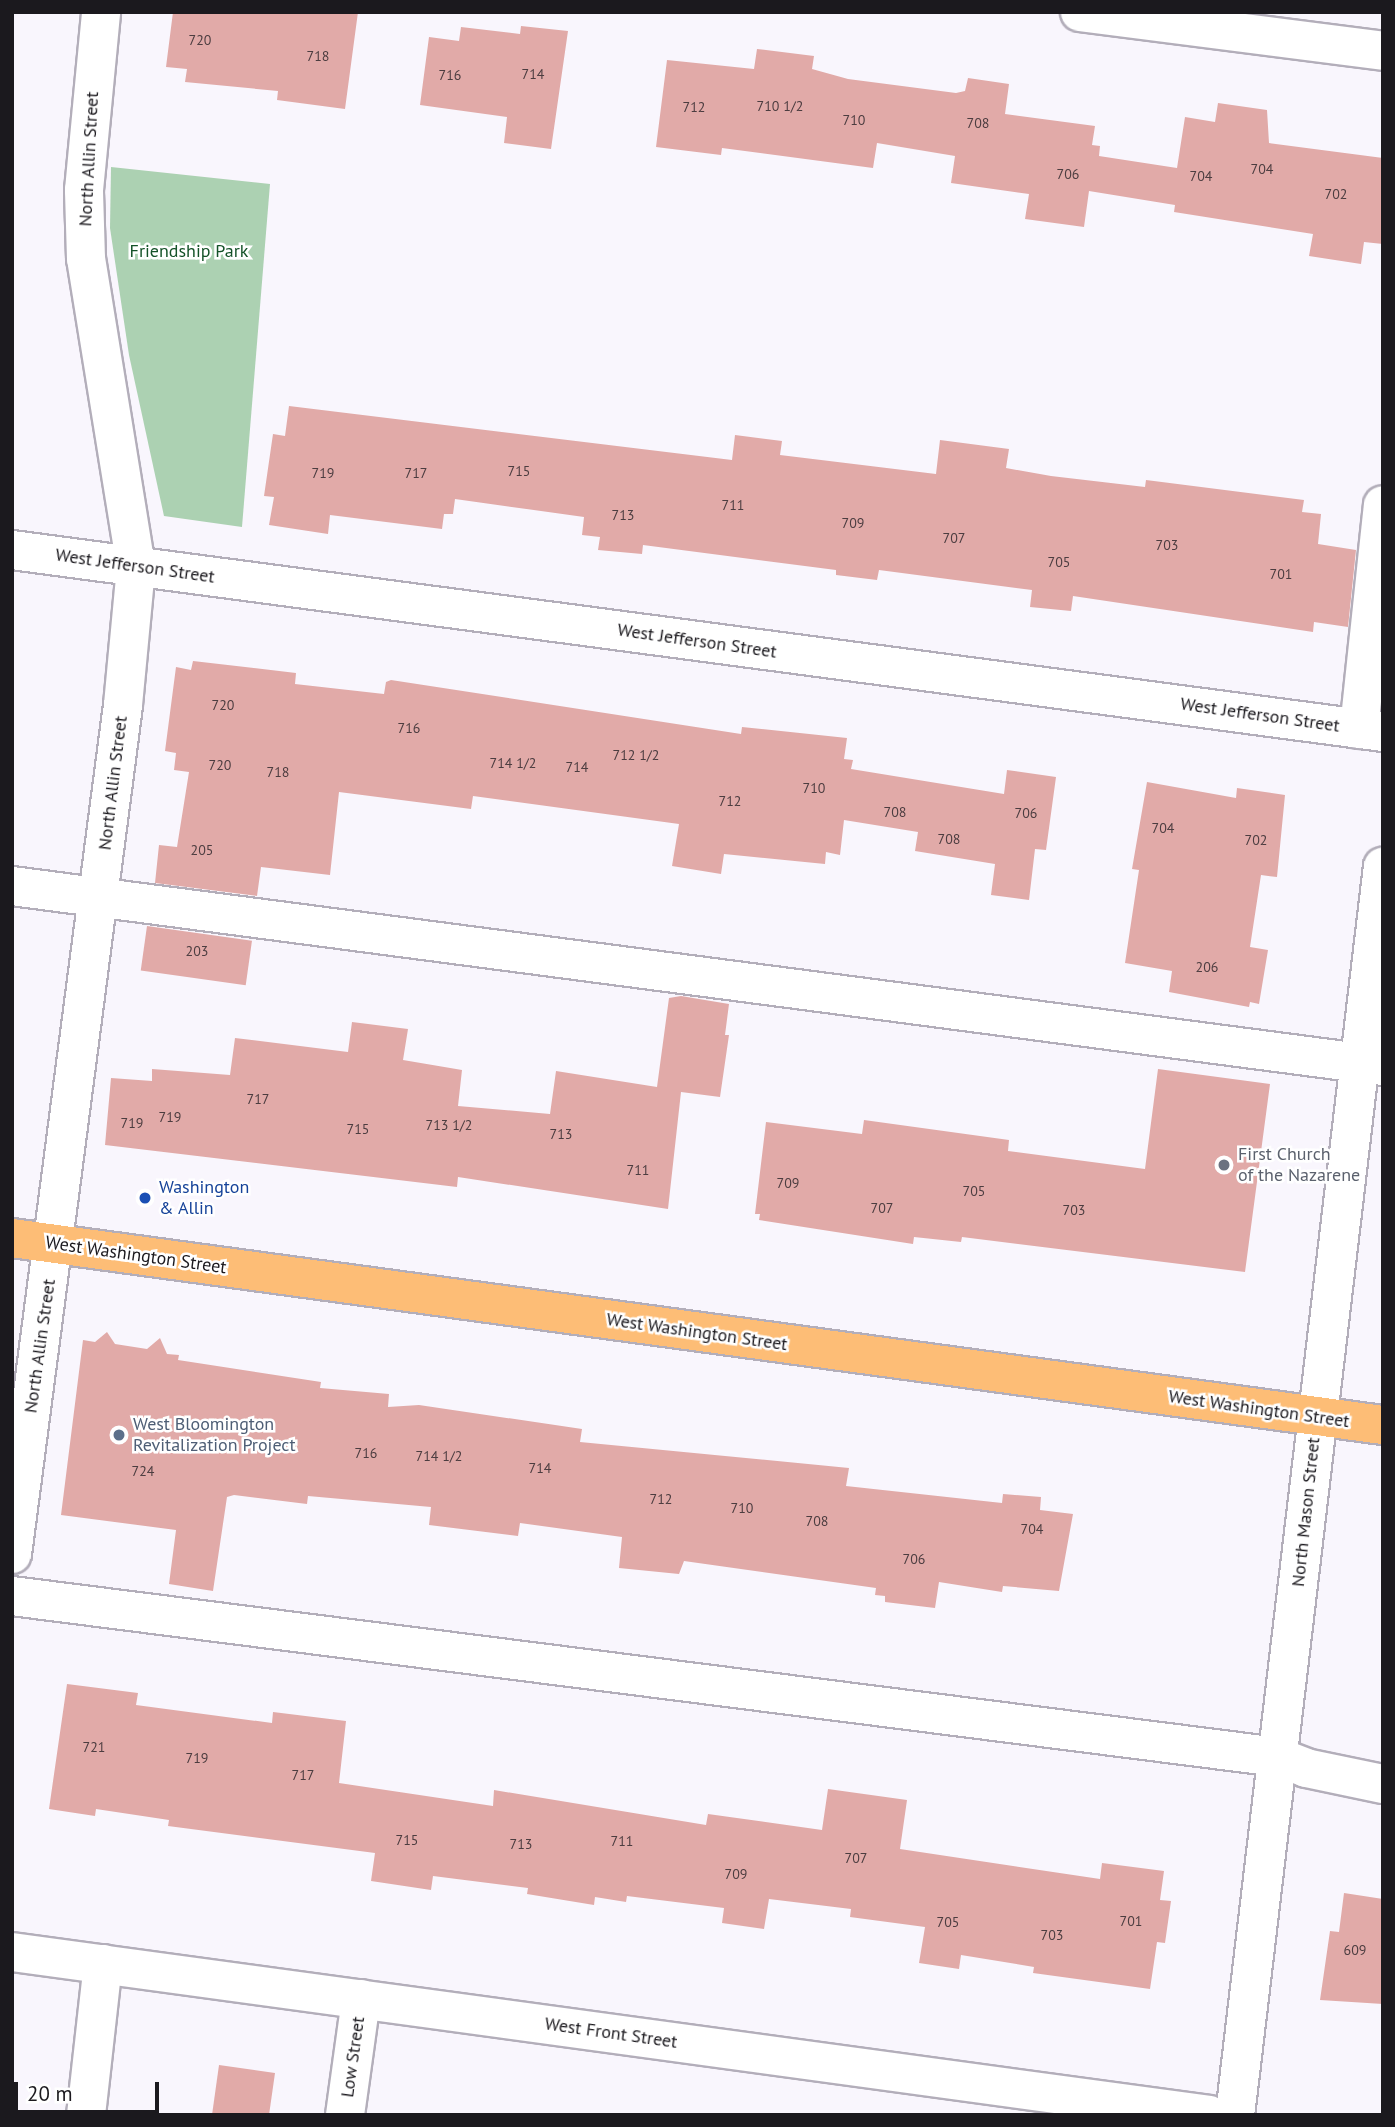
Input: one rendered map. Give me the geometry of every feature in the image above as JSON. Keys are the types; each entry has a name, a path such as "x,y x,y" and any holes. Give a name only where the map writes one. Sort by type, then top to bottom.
{"main road":[{"name":"West Washington Street","path":"12,1238 1383,1425"}],"street":[{"name":"North Allin Street","path":"12,1554 98,897 136,567 86,259 83,190 101,12"},
{"path":"1080,12 1266,24 1383,51"},
{"path":"1371,730 1383,505"},
{"name":"West Jefferson Street","path":"12,550 1371,730"},
{"name":"North Mason Street","path":"1235,2115 1317,1416 1371,1065 1383,867"},
{"path":"12,886 1371,1065"},
{"path":"12,1596 1279,1757 1306,1769 1383,1784"},
{"name":"West Front Street","path":"12,1952 1209,2115"},
{"path":"86,2115 103,1964"},
{"name":"Low Street","path":"345,2115 361,1998"}],"green space":[{"name":"Friendship Park","path":"111,167 270,184 242,527 164,516 129,355 110,228"}],"building":[{"path":"173,12 358,12 345,109 277,100 278,91 185,82 187,69 166,67"},
{"path":"521,26 568,31 551,149 504,143 507,117 420,105 429,37 459,41 461,27 520,34"},
{"path":"757,49 814,56 812,69 848,79 956,93 965,91 968,78 1009,84 1005,114 1095,126 1092,145 1100,146 1099,156 1177,168 1185,117 1215,122 1218,103 1267,110 1269,143 1383,158 1383,244 1364,242 1361,264 1309,256 1313,234 1174,212 1175,205 1089,191 1084,227 1025,219 1029,194 951,183 955,156 877,143 873,168 722,148 721,155 656,147 667,60 754,69"},
{"path":"289,406 732,460 735,435 782,441 780,455 936,474 940,440 1009,449 1006,468 1051,476 1145,487 1146,480 1304,500 1302,512 1321,514 1318,544 1356,550 1348,627 1314,622 1313,632 1073,596 1071,611 1030,607 1032,590 879,570 877,580 836,575 836,570 643,545 642,554 598,550 600,537 582,535 584,517 455,499 453,514 444,514 442,529 330,515 328,534 269,525 274,497 264,496 273,434 285,436"},
{"path":"193,661 296,673 295,684 384,694 386,682 391,680 741,734 742,727 847,738 844,759 853,760 851,769 1004,794 1007,770 1056,777 1046,850 1035,849 1029,900 991,895 995,864 915,851 918,832 844,820 840,855 826,852 825,864 724,854 721,874 672,866 679,824 473,796 471,809 339,792 330,875 261,867 257,896 155,883 159,845 177,847 189,772 174,770 176,753 165,751 176,667 191,670"},
{"path":"1147,782 1236,798 1237,788 1285,795 1277,877 1261,875 1250,947 1268,950 1259,1004 1250,1002 1249,1007 1169,992 1172,971 1125,963 1139,870 1132,869"},
{"path":"147,926 252,941 246,985 141,971"},
{"path":"681,996 729,1004 725,1035 729,1035 720,1097 681,1092 668,1209 458,1177 457,1187 105,1145 111,1078 152,1081 152,1069 230,1075 235,1038 348,1052 352,1022 408,1029 403,1060 462,1070 458,1106 550,1114 556,1071 657,1087 669,998"},
{"path":"1158,1069 1270,1084 1245,1272 962,1237 961,1242 914,1237 913,1244 759,1220 760,1214 755,1214 766,1122 862,1134 864,1120 1009,1140 1008,1151 1145,1169"},
{"path":"107,1332 115,1344 147,1349 160,1338 167,1354 179,1355 178,1360 321,1382 320,1388 389,1394 388,1407 419,1405 582,1429 580,1442 849,1468 846,1486 1002,1503 1003,1494 1041,1497 1040,1510 1073,1514 1059,1591 1003,1586 1002,1592 939,1582 935,1608 885,1602 885,1596 875,1595 876,1588 684,1561 679,1574 619,1568 622,1537 520,1523 518,1536 429,1525 431,1507 308,1496 307,1504 234,1495 227,1497 213,1591 169,1584 176,1530 61,1515 83,1340 95,1342"},
{"path":"67,1684 138,1693 136,1705 272,1723 273,1712 346,1721 339,1783 493,1806 494,1790 706,1825 708,1814 822,1830 828,1789 907,1800 900,1849 1100,1879 1102,1863 1164,1871 1160,1900 1171,1901 1165,1943 1157,1942 1150,1989 1033,1973 1034,1967 961,1955 959,1969 919,1963 925,1927 850,1917 851,1909 769,1899 764,1929 722,1923 724,1908 627,1896 626,1902 595,1897 594,1905 527,1894 528,1888 433,1876 431,1890 371,1881 375,1853 168,1826 169,1820 96,1809 95,1816 49,1809"},
{"path":"1344,1893 1383,1899 1383,2004 1320,2000 1330,1931 1339,1932"},
{"path":"219,2065 275,2073 269,2115 212,2115"}],"place":[{"name":"First Church of the Nazarene","path":"1224,1165"},
{"name":"Washington & Allin","path":"145,1198"},
{"name":"West Bloomington Revitalization Project","path":"119,1435"}]}
